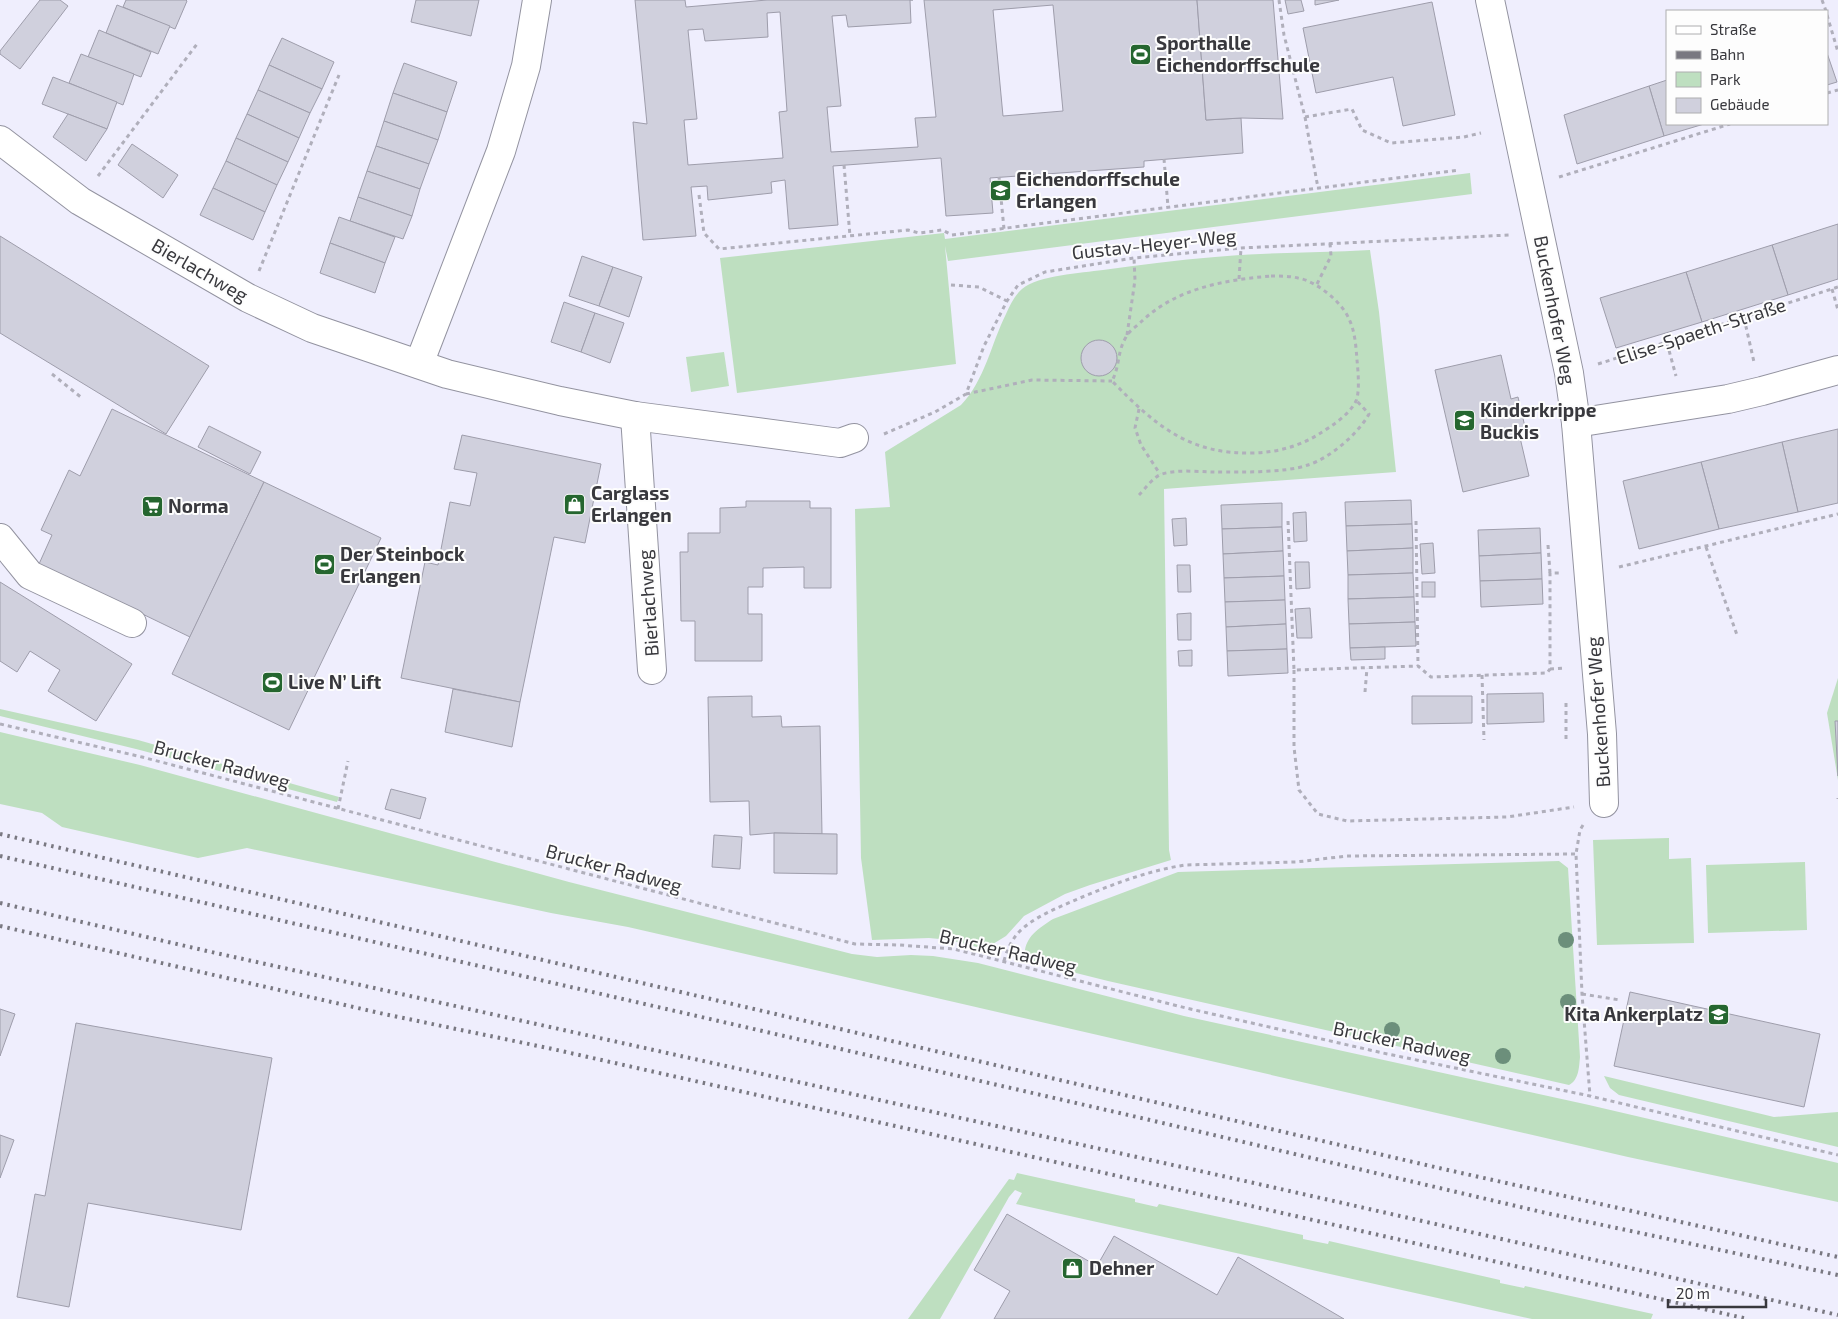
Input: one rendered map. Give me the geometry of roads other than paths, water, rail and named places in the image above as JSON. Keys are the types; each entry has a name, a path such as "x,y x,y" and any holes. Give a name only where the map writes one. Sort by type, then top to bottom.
{"street":[{"path":"419,364 501,150 526,66 537,0"},
{"name":"Buckenhofer Weg","path":"1490,0 1569,373 1576,423 1602,734 1604,803"},
{"name":"Bierlachweg","path":"0,140 80,201 248,298 312,328 447,374 635,416 840,443 854,438"},
{"path":"1576,423 1728,399 1838,370"},
{"name":"Bierlachweg","path":"635,416 652,670"},
{"path":"0,538 30,575 132,623"}],"railway":[{"path":"0,834 1439,1168 1838,1257"},
{"path":"0,856 1137,1117 1546,1213 1838,1275"},
{"path":"0,903 207,951 1254,1183 1838,1315"},
{"path":"0,926 384,1014 548,1048 1748,1319"}],"place":[{"name":"Sporthalle Eichendorffschule","path":"1140,54"},
{"name":"Eichendorffschule Erlangen","path":"1000,190"},
{"name":"Kinderkrippe Buckis","path":"1464,421"},
{"name":"Carglass Erlangen","path":"575,504"},
{"name":"Norma","path":"152,506"},
{"name":"Der Steinbock Erlangen","path":"324,565"},
{"name":"Live N’ Lift","path":"272,682"},
{"name":"Kita Ankerplatz","path":"1719,1014"},
{"name":"Dehner","path":"1073,1268"}]}
